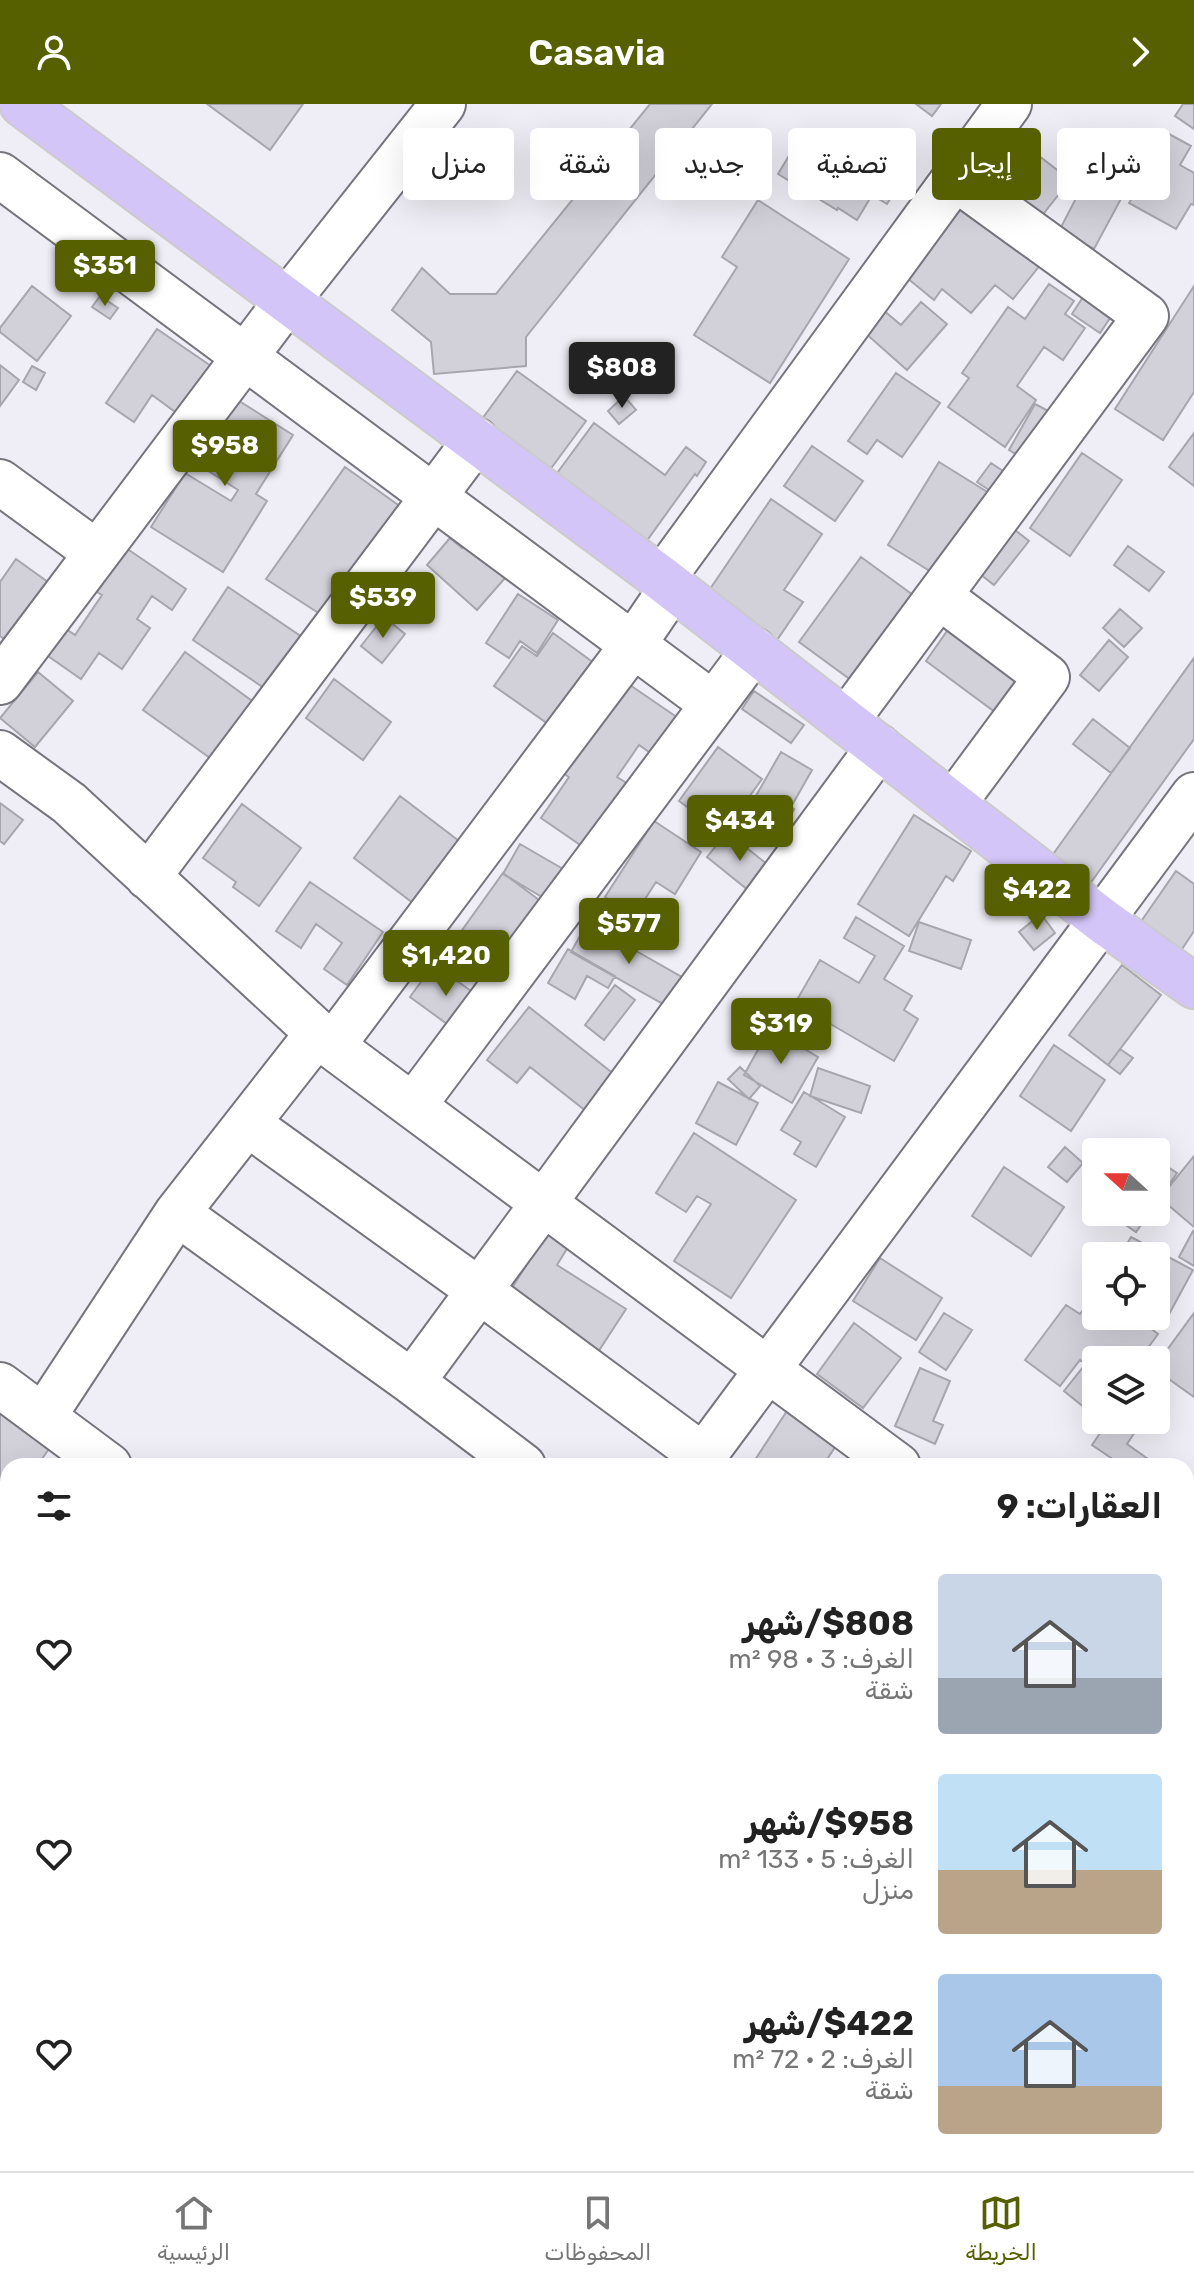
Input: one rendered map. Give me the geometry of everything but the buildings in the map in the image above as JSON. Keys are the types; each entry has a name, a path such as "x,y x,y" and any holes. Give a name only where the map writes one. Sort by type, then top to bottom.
{"main road":[{"path":"22,104 668,582 1103,921 1194,986"}],"street":[{"path":"0,682 287,301 443,104"},
{"path":"991,128 1009,104"},
{"path":"0,175 713,704"},
{"path":"43,1417 177,1213 248,1124 325,1040 633,645 668,582 939,200"},
{"path":"412,1382 544,1203 863,734 939,596 1146,316 985,200"},
{"path":"148,877 476,440"},
{"path":"0,482 97,553"},
{"path":"939,596 1047,677 953,804"},
{"path":"413,1106 754,650"},
{"path":"0,753 69,803 325,1040 887,1458"},
{"path":"702,1458 1194,795"},
{"path":"248,1124 480,1291 696,1458"},
{"path":"177,1213 512,1458"},
{"path":"0,1385 98,1458"}]}
